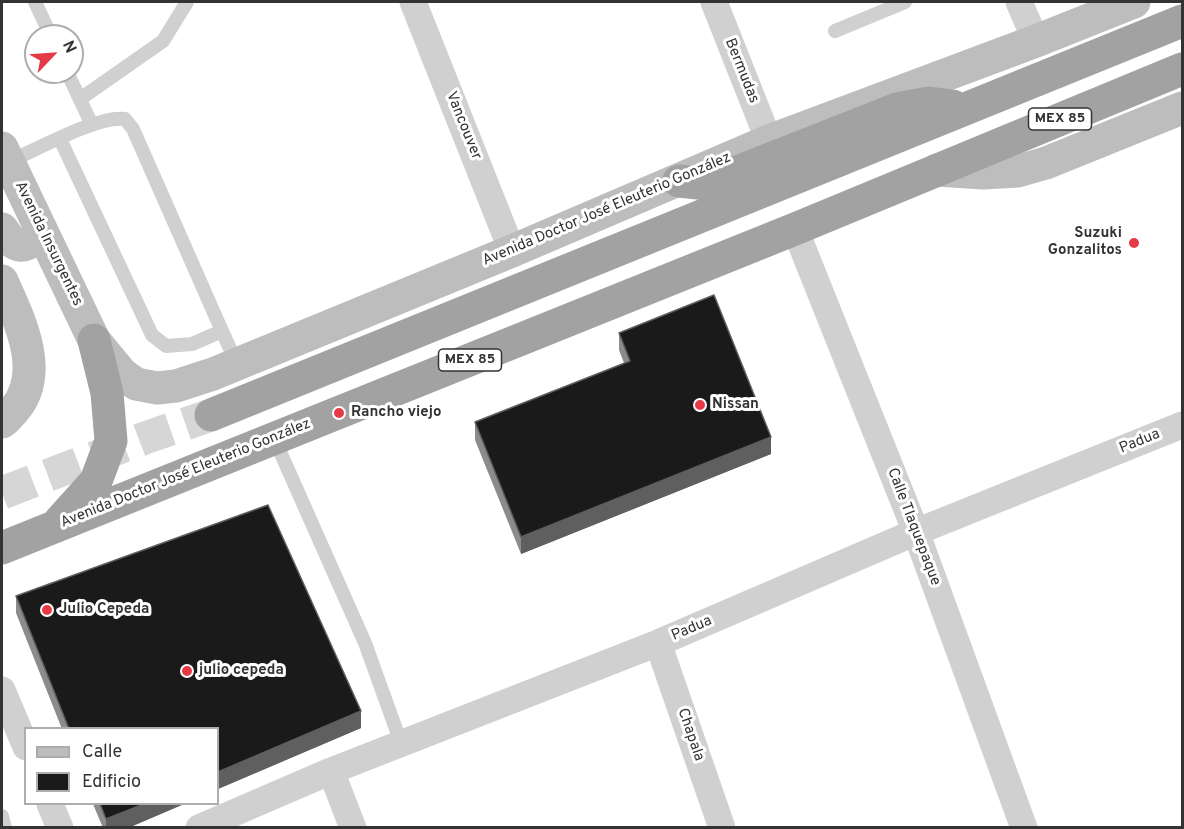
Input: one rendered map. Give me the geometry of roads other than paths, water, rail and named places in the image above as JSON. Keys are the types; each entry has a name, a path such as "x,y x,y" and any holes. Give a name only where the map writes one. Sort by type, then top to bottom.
{"highway":[{"path":"211,415 1182,21"},
{"name":"Avenida Doctor José Eleuterio González","path":"2,548 795,229 1182,69"},
{"path":"679,181 698,183 737,172 897,109 929,103 966,108"},
{"path":"54,527 96,481 111,441 107,393 94,340"}],"main road":[{"name":"Avenida Doctor José Eleuterio González","path":"94,340 122,374 136,384 157,388 176,386 237,364 512,251 769,141 1036,42 1115,5"},
{"name":"Avenida Doctor José Eleuterio González","path":"937,170 1018,171 1046,163 1182,108"},
{"name":"Avenida Insurgentes","path":"5,155 94,340"},
{"path":"2,229 15,245 22,246 32,243 42,233"},
{"path":"2,282 20,321 29,364 27,384 21,401 2,422"}],"street":[{"name":"Vancouver","path":"413,2 512,251"},
{"name":"Bermudas","path":"714,2 769,141"},
{"path":"1019,2 1036,42"},
{"name":"Calle Tlaquepaque","path":"795,229 916,532 1024,828"},
{"name":"Padua","path":"199,828 331,771 658,643 916,532 1182,425"},
{"name":"Chapala","path":"658,643 722,828"},
{"path":"2,690 24,742"},
{"path":"331,771 353,828"},
{"path":"50,805 60,828"}],"lane":[{"path":"35,2 45,24"},
{"path":"80,99 163,41 187,2"},
{"path":"835,31 905,2"},
{"path":"73,84 92,125"},
{"path":"5,155 60,139 114,117 125,119 133,129 237,364"},
{"path":"60,139 152,335 166,346 192,344 222,331"},
{"path":"274,438 365,643 401,743"},
{"path":"2,816 6,828"}],"tunnel":[{"path":"2,493 211,415"}],"place":[{"name":"Suzuki Gonzalitos","path":"1134,243"},
{"name":"Nissan","path":"700,405"},
{"name":"Rancho viejo","path":"339,413"},
{"name":"Julio Cepeda","path":"47,610"},
{"name":"julio cepeda","path":"187,671"}]}
